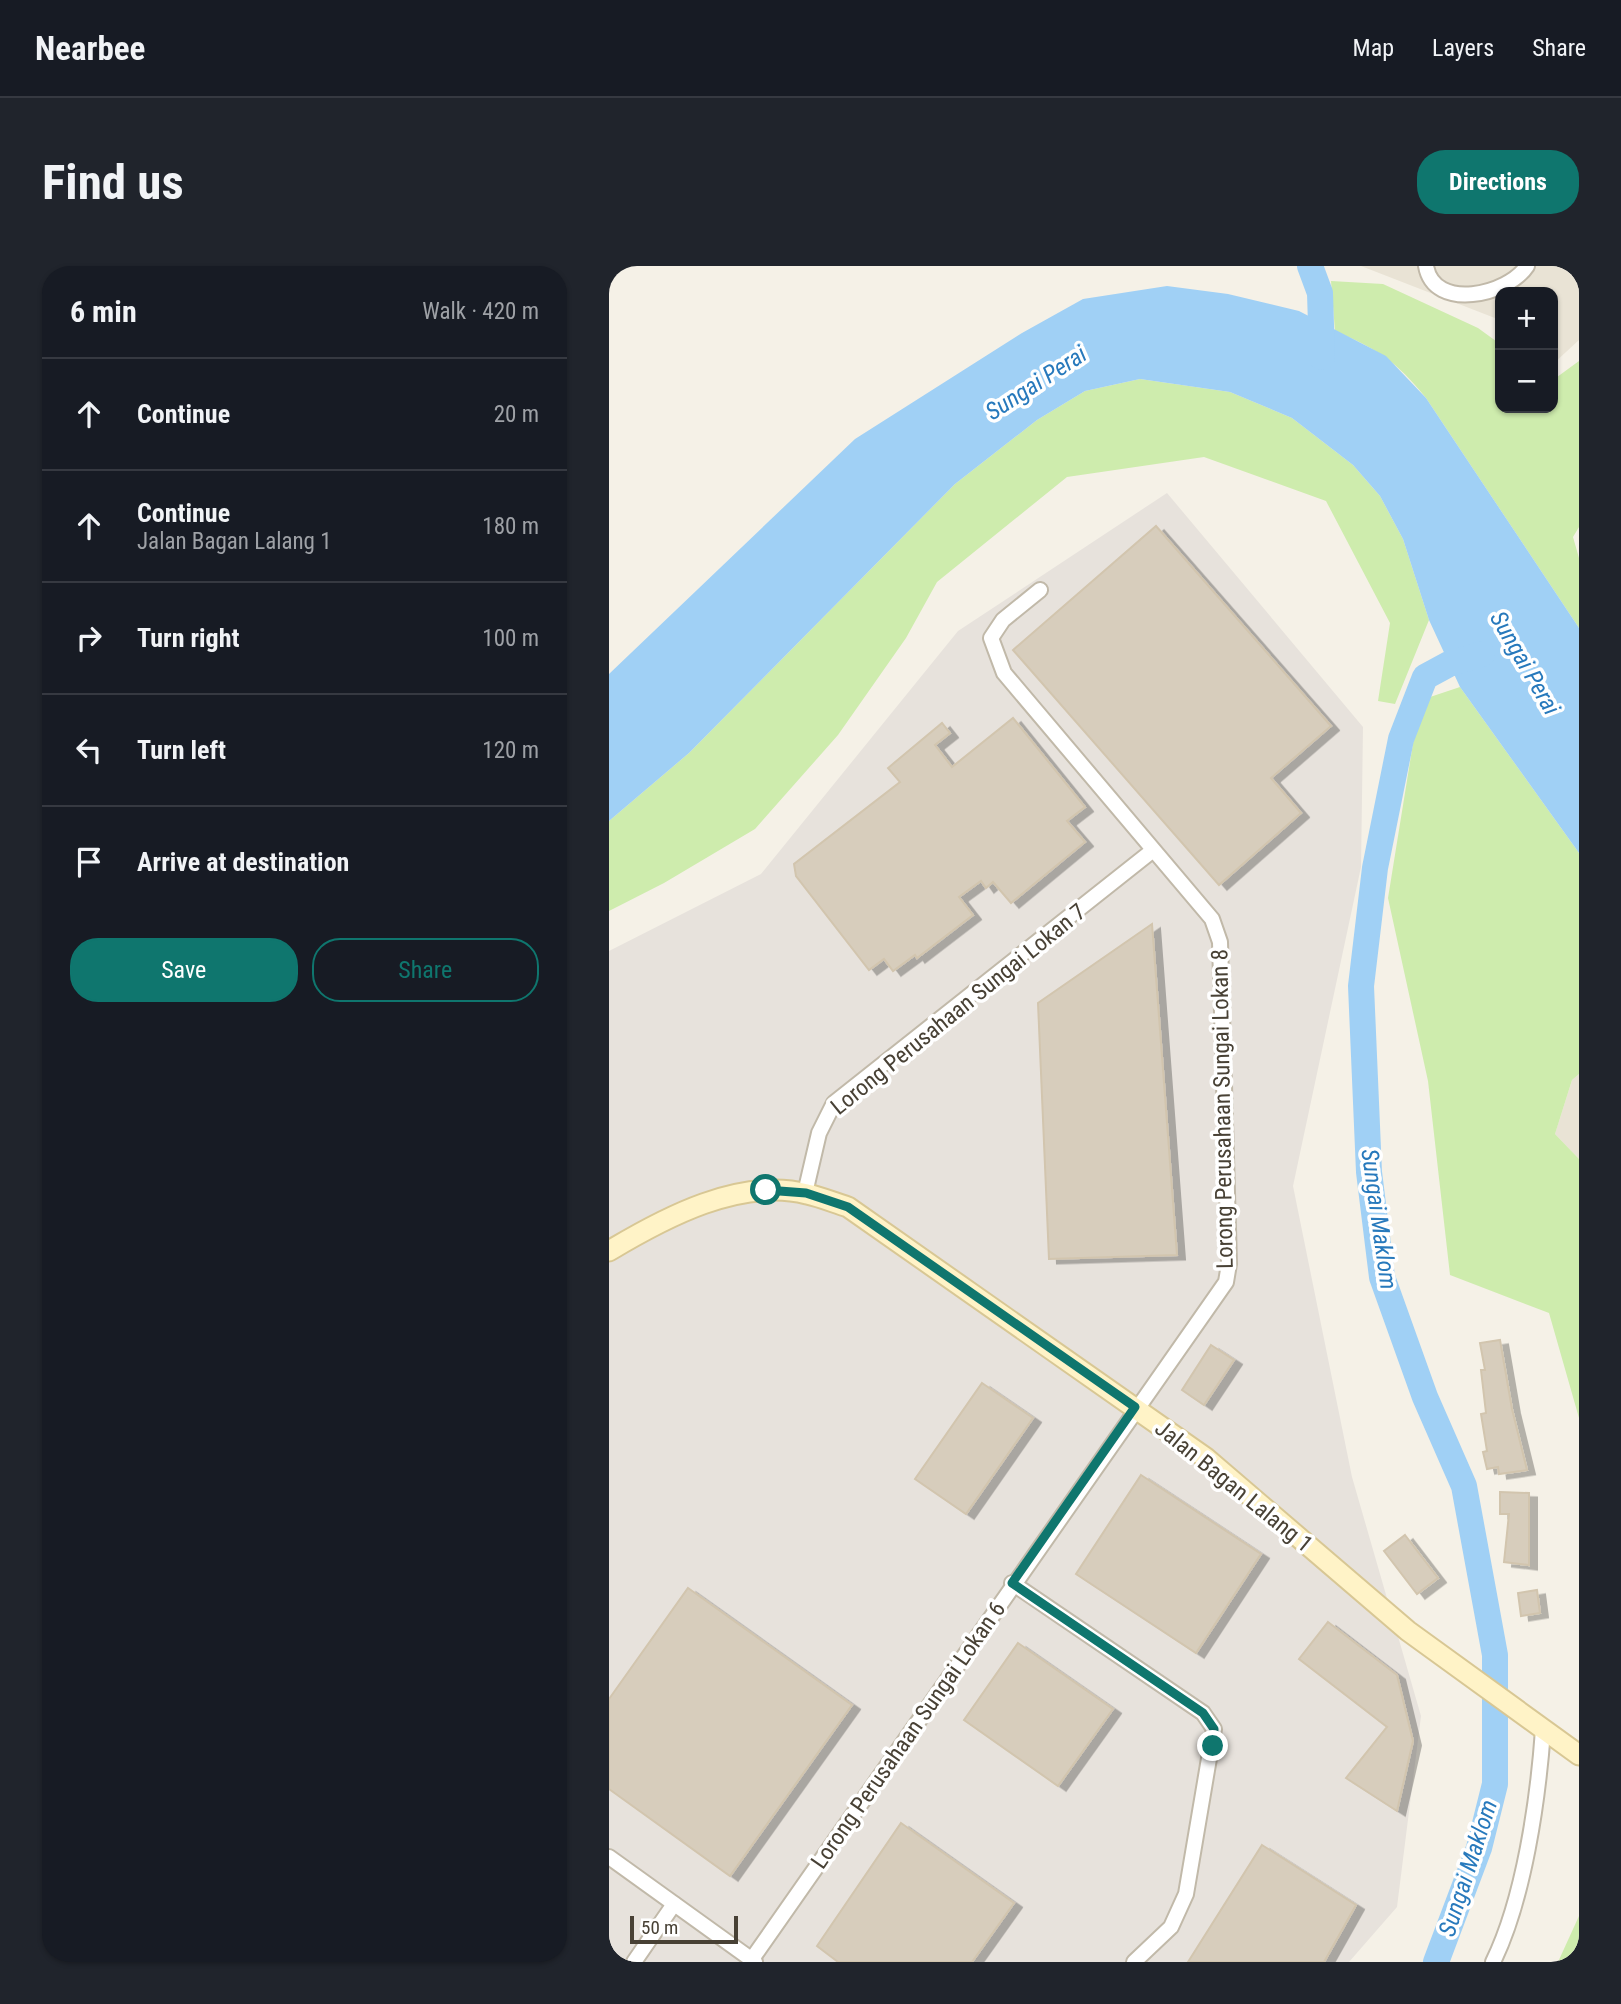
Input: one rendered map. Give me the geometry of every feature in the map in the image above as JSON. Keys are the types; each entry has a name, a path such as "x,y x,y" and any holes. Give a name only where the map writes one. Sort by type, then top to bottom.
{"main road":[{"name":"Jalan Bagan Lalang 1","path":"609,1251 701,1204 766,1190 806,1193 848,1207 1206,1458 1375,1604 1467,1675 1579,1755"}],"street":[{"path":"1426,266 1432,284 1441,291 1466,293 1502,288 1514,281 1527,266"},
{"name":"Lorong Perusahaan Sungai Lokan 8","path":"1040,590 996,629 992,638 993,650 1004,673 1028,705 1212,919 1220,942 1229,1264 1226,1282 1135,1407"},
{"name":"Lorong Perusahaan Sungai Lokan 7","path":"806,1193 825,1116 834,1103 1152,851"},
{"name":"Lorong Perusahaan Sungai Lokan 6","path":"753,1961 1135,1407"},
{"path":"1012,1583 1203,1713 1214,1729 1186,1894 1171,1927 1134,1962"},
{"path":"1493,1962 1515,1900 1540,1774 1540,1728"},
{"path":"609,1857 753,1961"},
{"path":"633,1962 674,1904"}],"shaded area":[{"path":"1361,266 1579,266 1579,340 1558,359 1558,287 1495,287 1495,318"},
{"path":"1167,493 1363,727 1361,867 1293,1186 1352,1477 1421,1716 1397,1907 1349,1962 609,1962 609,951 761,874 958,631"},
{"path":"1579,1074 1579,1159 1555,1134 1572,1080"}],"green space":[{"path":"1331,281 1383,284 1478,328 1495,340 1495,413 1558,413 1558,376 1579,361 1579,527 1573,537 1579,558 1579,628 1426,398 1386,358 1335,331"},
{"path":"1140,379 1230,392 1292,418 1353,465 1380,496 1403,539 1429,620 1395,704 1378,701 1390,623 1326,501 1204,457 1067,477 937,582 906,638 838,735 755,829 664,883 609,911 609,821 689,753 955,484 1037,420 1085,391"},
{"path":"1460,687 1579,853 1579,1074 1572,1080 1555,1134 1579,1159 1579,1418 1549,1313 1450,1275 1428,1081 1388,898 1415,731 1430,697"},
{"path":"1579,1916 1579,1962 1558,1962"}],"water":[{"name":"Sungai Perai","path":"1167,286 1228,294 1299,311 1386,356 1426,398 1579,628 1579,853 1460,687 1429,620 1403,539 1380,496 1353,465 1292,418 1230,392 1140,379 1085,391 1037,420 955,484 689,753 609,821 609,674 855,439 1022,333 1083,299"}],"building":[{"path":"1156,526 1331,726 1271,778 1301,813 1219,885 1013,650"},
{"path":"1013,718 1085,807 1067,821 1085,842 1011,903 993,882 986,888 981,881 959,897 973,915 917,958 915,955 893,971 884,959 869,970 796,876 794,864 900,782 888,768 942,723 950,733 935,745 952,767"},
{"path":"1152,924 1177,1255 1049,1259 1038,1003"},
{"path":"1500,1340 1512,1409 1527,1470 1499,1474 1498,1467 1487,1469 1483,1452 1487,1451 1481,1414 1486,1413 1481,1370 1485,1370 1480,1343"},
{"path":"1211,1345 1234,1360 1204,1405 1182,1390"},
{"path":"982,1383 1033,1418 966,1514 915,1479"},
{"path":"1141,1475 1261,1554 1196,1653 1076,1574"},
{"path":"1500,1492 1529,1493 1529,1565 1504,1562 1509,1514 1500,1514"},
{"path":"1405,1535 1438,1578 1417,1594 1384,1551"},
{"path":"688,1588 852,1705 730,1876 609,1789 609,1699"},
{"path":"1537,1590 1540,1613 1521,1616 1518,1593"},
{"path":"1328,1622 1397,1675 1413,1741 1397,1811 1346,1778 1387,1727 1299,1659"},
{"path":"1018,1643 1113,1709 1058,1786 964,1720"},
{"path":"901,1823 1014,1903 972,1962 838,1962 817,1946"},
{"path":"1262,1845 1356,1905 1324,1962 1188,1962"}],"waterway":[{"path":"1310,266 1320,293 1322,357"},
{"name":"Sungai Maklom","path":"1436,1962 1479,1848 1495,1784 1495,1655 1464,1486 1425,1397 1382,1277 1369,1172 1361,986 1375,868 1401,739 1425,677 1449,664 1482,654"}],"route":[{"path":"766,1190 806,1193 848,1207 1135,1407 1012,1583 1203,1713 1214,1729 1213,1746"}]}
